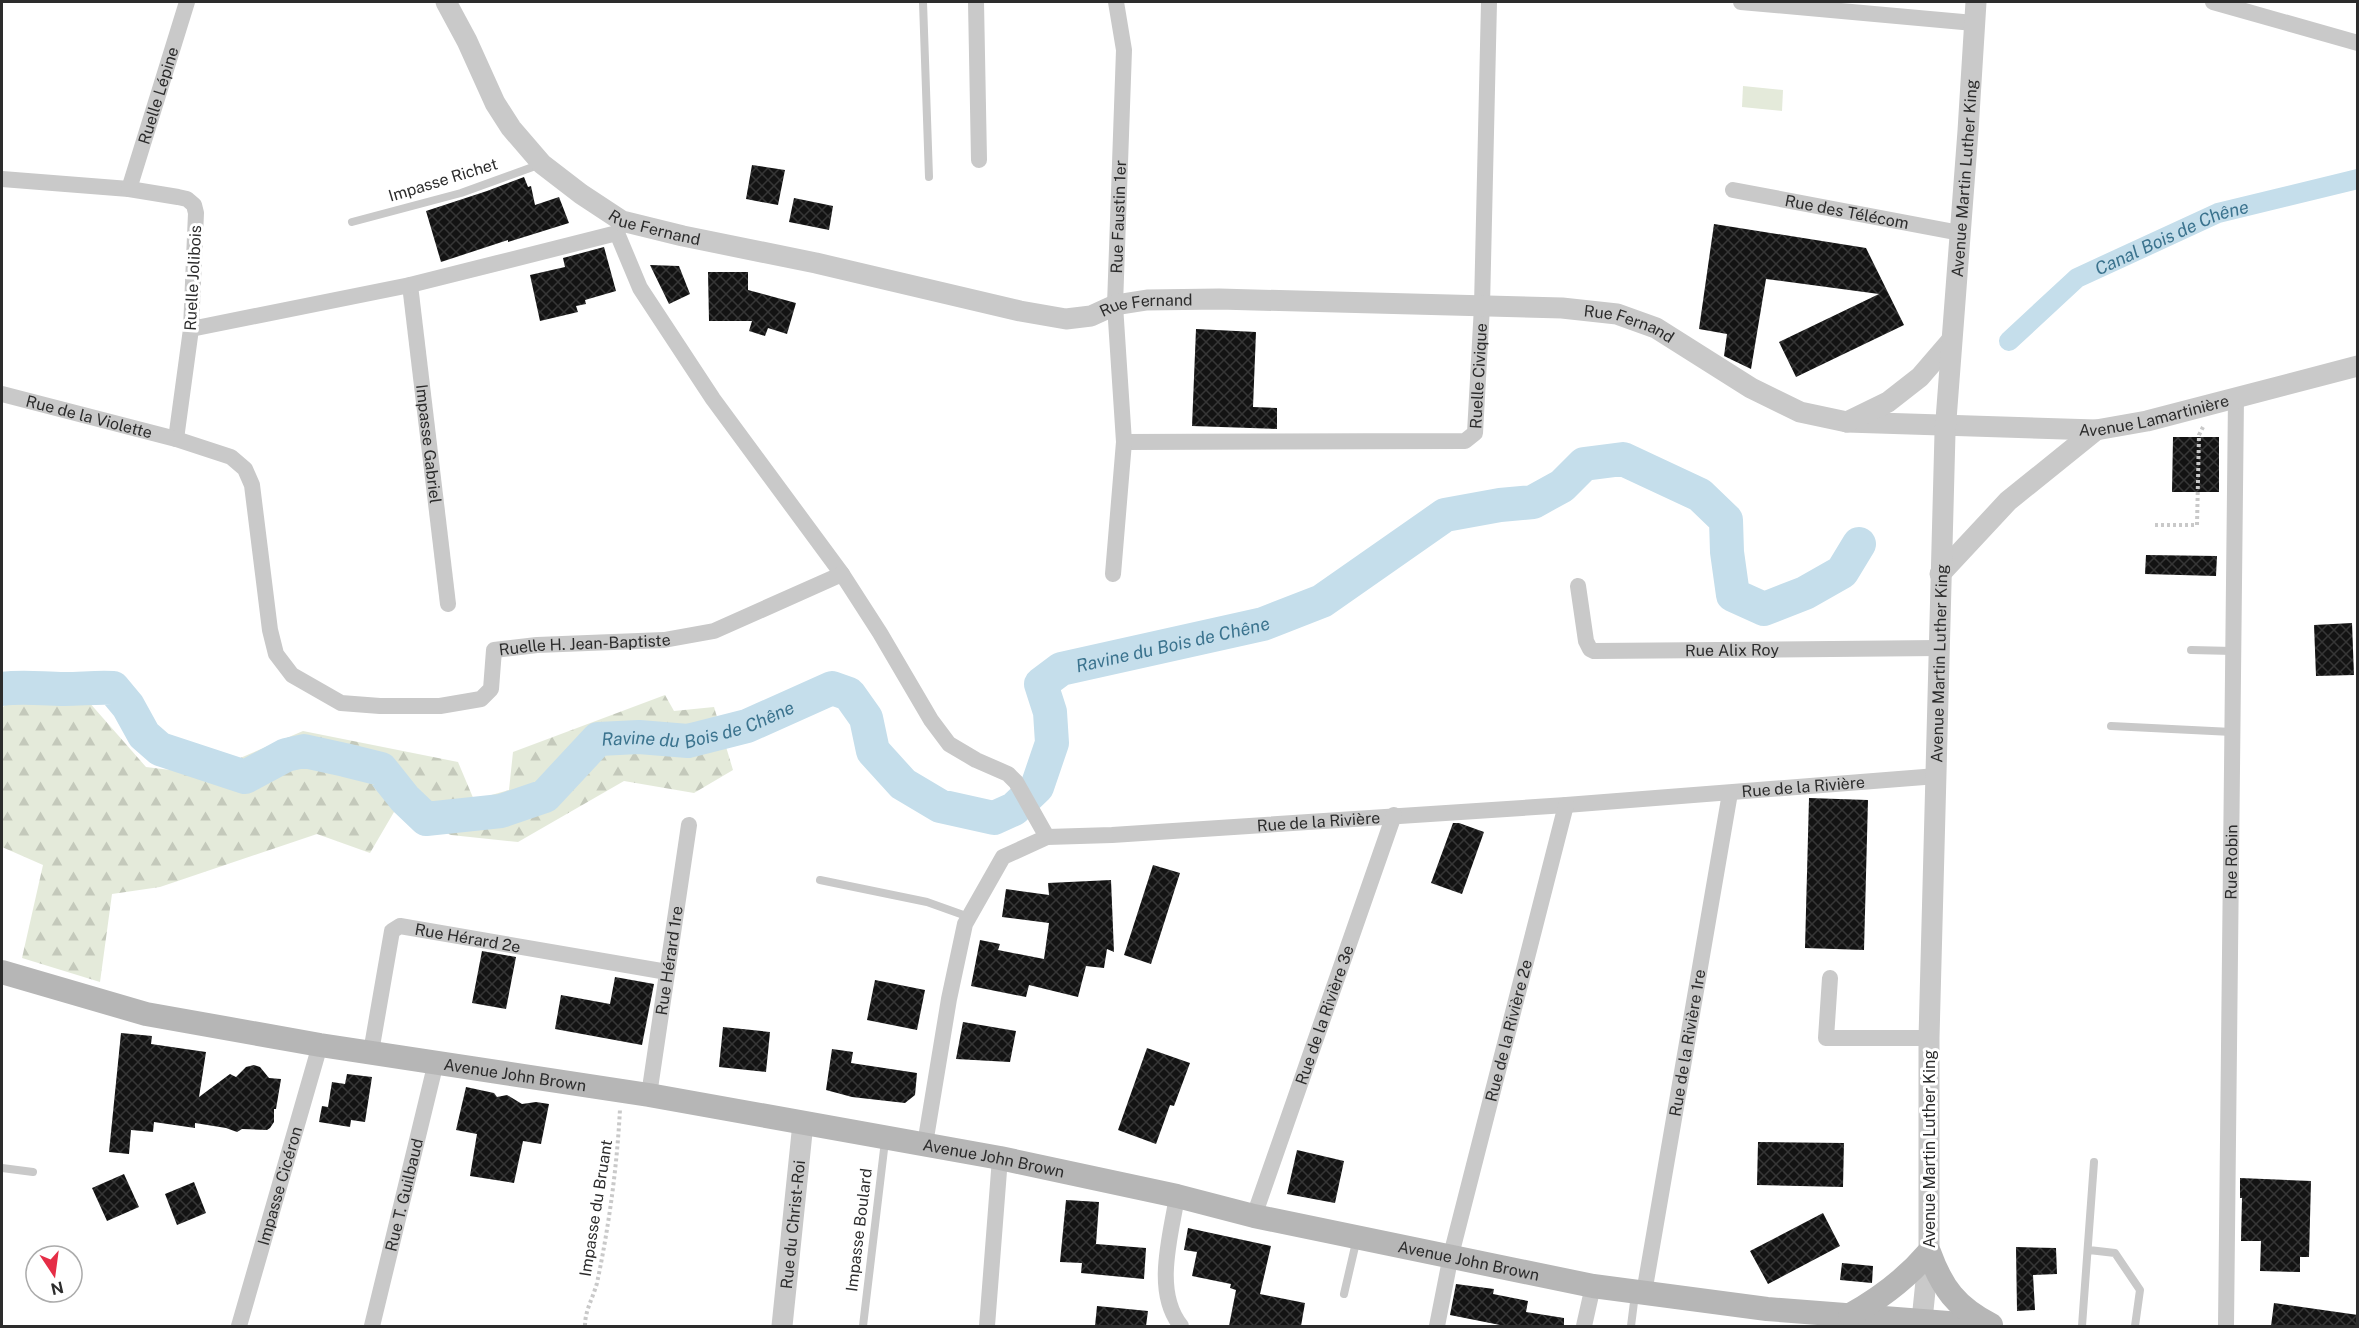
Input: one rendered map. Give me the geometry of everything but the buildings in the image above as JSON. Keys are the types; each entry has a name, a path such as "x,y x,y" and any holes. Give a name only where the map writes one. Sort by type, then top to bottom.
{"main road":[{"name":"Avenue John Brown","path":"2,972 146,1014 320,1045 621,1090 1000,1158 1177,1196 1254,1216 1593,1286 1859,1321 1987,1326"},
{"path":"1859,1321 1929,1252 1938,1276 1953,1298 1972,1315 1993,1326"}],"street":[{"name":"Ruelle Lépine","path":"129,189 187,2"},
{"name":"Rue Fernand","path":"446,2 506,122 542,164 619,227 683,236 816,263 1020,311 1066,319 1091,316 1115,305 1148,300 1219,299 1562,308 1617,314 1656,328 1751,388 1800,411 1847,422 1945,426"},
{"path":"976,2 979,160"},
{"name":"Rue Faustin 1er","path":"1113,574 1124,442 1115,305 1124,50 1116,2"},
{"name":"Ruelle Civique","path":"1124,442 1465,441 1475,433 1482,306 1489,2"},
{"path":"1741,2 1974,23"},
{"name":"Avenue Martin Luther King","path":"1922,1323 1929,1252 1929,1038 1945,426 1976,2"},
{"path":"2213,2 2358,43"},
{"name":"Ruelle Jolibois","path":"2,179 129,189 187,199 194,206 196,213 191,329 176,439"},
{"name":"Rue des Télécom","path":"1733,190 1960,233"},
{"path":"191,329 410,285 619,227 640,288 713,399 842,574 931,720 949,744 976,760 1008,774 1016,782 1047,837"},
{"name":"Impasse Gabriel","path":"410,285 448,604"},
{"path":"1847,422 1888,402 1920,377 1951,341"},
{"name":"Avenue Lamartinière","path":"1945,426 2096,430 2147,421 2358,366"},
{"name":"Rue de la Violette","path":"2,394 176,439"},
{"name":"Rue Robin","path":"2226,1326 2236,397"},
{"path":"1940,574 2008,501 2096,430"},
{"name":"Ruelle H. Jean-Baptiste","path":"176,439 231,457 245,469 252,485 270,630 276,654 292,675 341,703 380,706 440,706 481,699 491,689 494,650 537,645 664,640 714,631 842,574"},
{"name":"Rue Alix Roy","path":"1578,586 1586,641 1590,649 1594,651 1939,648"},
{"name":"Rue de la Rivière","path":"924,1144 948,999 965,924 1003,857 1047,837 1112,835 1566,805 1937,776"},
{"name":"Rue de la Rivière 1re","path":"1639,1293 1730,793"},
{"name":"Rue de la Rivière 2e","path":"1437,1326 1451,1255 1566,805"},
{"name":"Rue de la Rivière 3e","path":"1254,1216 1394,815"},
{"name":"Rue Hérard 1re","path":"649,1095 689,825"},
{"name":"Rue Hérard 2e","path":"371,1052 392,931 400,926 667,972"},
{"path":"1830,978 1826,1038 1929,1038"},
{"name":"Impasse Cicéron","path":"239,1326 320,1045"},
{"name":"Rue T. Guilbaud","path":"372,1326 436,1062"},
{"name":"Rue du Christ-Roi","path":"782,1326 803,1123"},
{"path":"987,1326 1000,1158"},
{"path":"1177,1196 1166,1272 1168,1299 1178,1326"},
{"path":"1584,1326 1593,1286"}],"lane":[{"path":"923,2 929,177"},
{"name":"Impasse Richet","path":"352,222 461,193 542,164"},
{"path":"2191,650 2233,651"},
{"path":"2111,726 2232,732"},
{"path":"820,880 927,902 969,917"},
{"name":"Impasse Boulard","path":"863,1326 886,1137"},
{"path":"2082,1326 2094,1162"},
{"path":"2,1168 33,1172"},
{"path":"1344,1294 1357,1238"},
{"path":"2089,1250 2115,1253 2140,1290 2135,1326"},
{"path":"1631,1326 1639,1293"}],"path":[{"path":"2155,525 2197,525 2199,435 2204,426 2206,406"},
{"name":"Impasse du Bruant","path":"585,1326 585,1315 596,1285 618,1162 621,1090"}],"green space":[{"path":"1743,86 1783,90 1782,111 1742,107"},
{"path":"665,695 674,711 714,707 733,770 694,793 624,781 518,842 451,835 394,812 370,853 317,834 160,887 112,894 100,982 22,958 43,865 2,847 2,708 6,704 88,701 146,767 203,774 303,731 458,762 474,800 509,790 513,752"}],"waterway":[{"name":"Canal Bois de Chêne","path":"2009,341 2077,278 2218,213 2358,179"},
{"name":"Ravine du Bois de Chêne","path":"2,689 113,688 128,706 144,735 160,749 245,777 286,755 304,751 381,769 405,799 426,819 501,811 545,796 598,739 639,737 688,741 747,726 832,688 849,694 866,718 873,751 903,784 940,806 994,818 1014,809 1037,787 1052,743 1050,712 1041,684 1061,669 1263,624 1322,601 1445,515 1500,505 1533,502 1562,486 1584,464 1623,459 1700,495 1726,520 1727,552 1733,595 1764,609 1805,593 1842,572 1859,544"}]}
